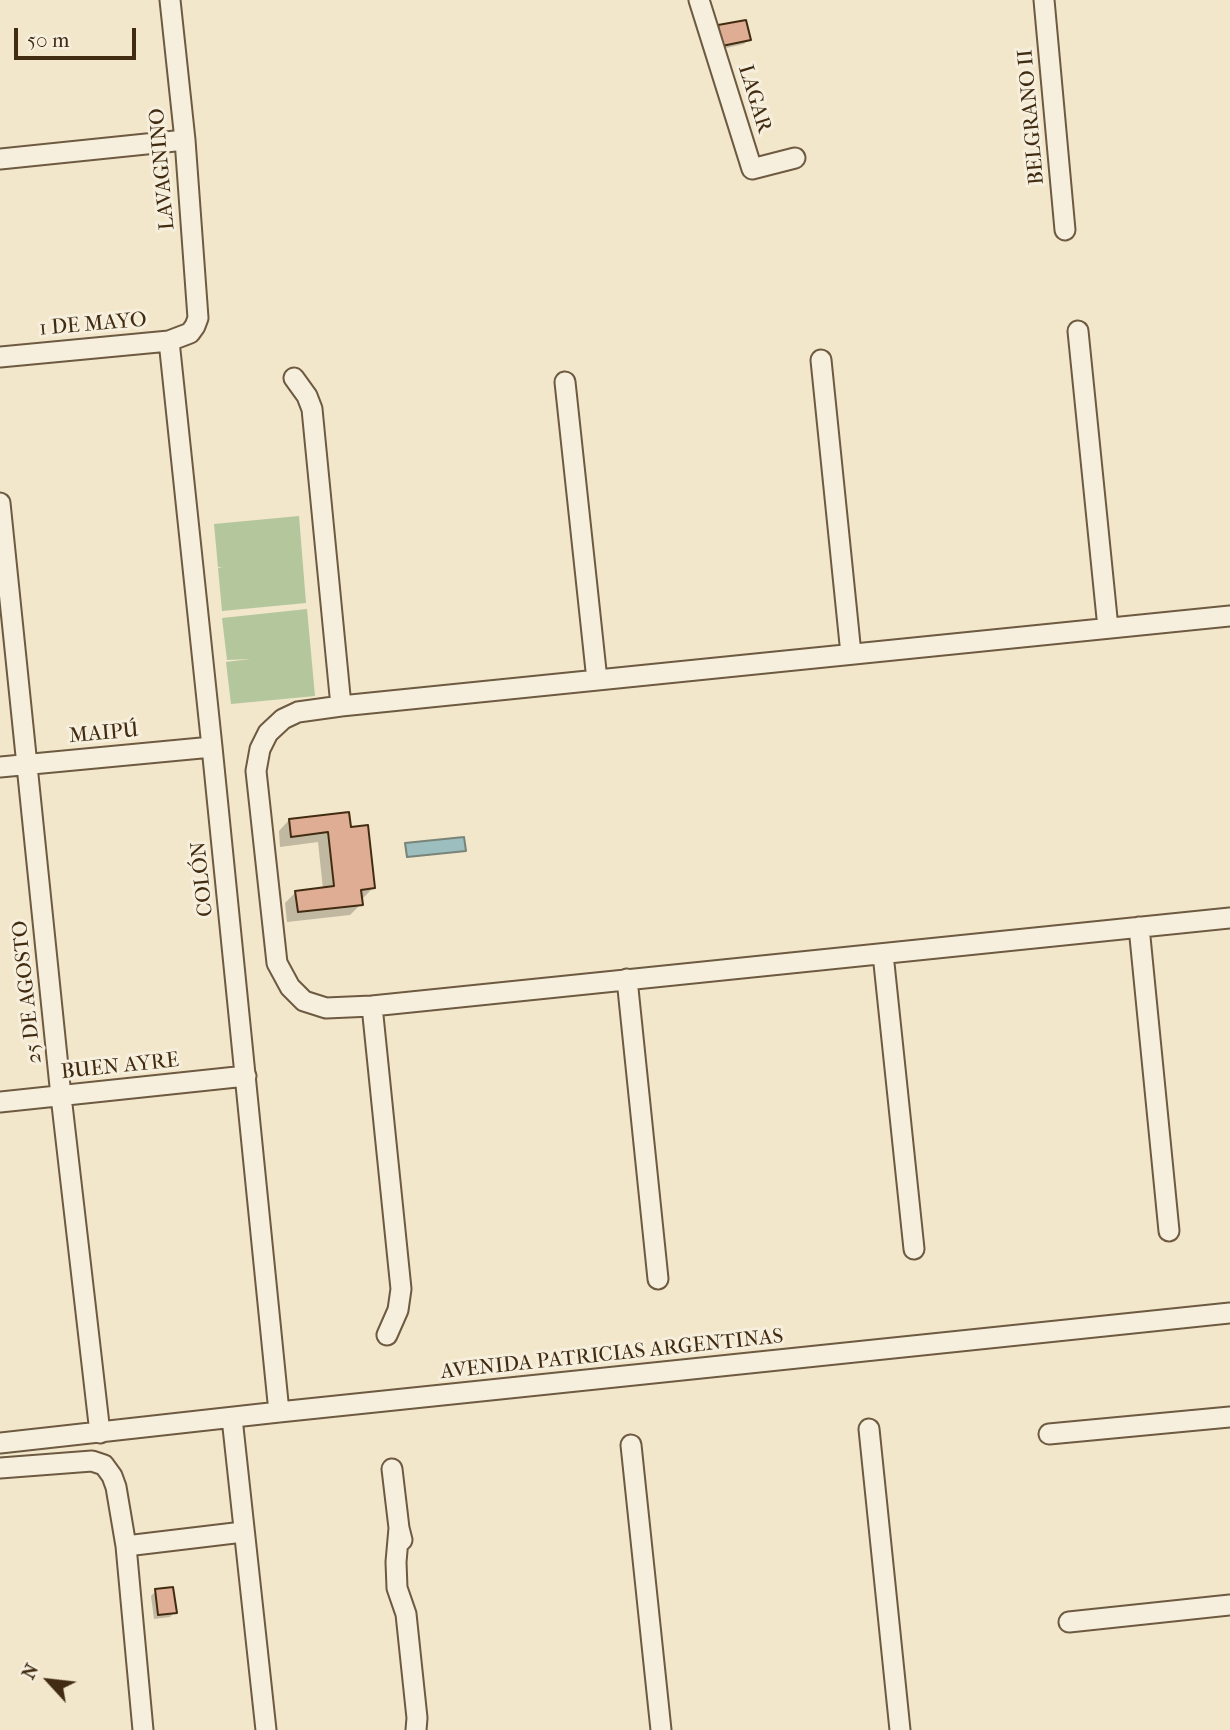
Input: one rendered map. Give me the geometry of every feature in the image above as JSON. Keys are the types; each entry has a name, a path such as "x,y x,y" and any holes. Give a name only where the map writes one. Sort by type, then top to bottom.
{"street":[{"name":"LAVAGNINO","path":"170,0 198,318 190,333"},
{"name":"LAGAR","path":"699,0 752,169 795,159"},
{"name":"BELGRANO II","path":"1044,0 1065,230"},
{"path":"0,159 184,141"},
{"path":"1078,331 1108,628"},
{"name":"1 DE MAYO","path":"0,357 169,341 190,333"},
{"name":"COLÓN","path":"169,341 279,1412"},
{"path":"821,360 851,654"},
{"path":"294,378 307,396 312,409 341,706"},
{"path":"565,382 597,680"},
{"name":"25 DE AGOSTO","path":"0,503 61,1096 100,1433"},
{"path":"1230,616 298,712 283,719 268,733 260,750 256,771 277,963 290,986 304,1001 326,1008 372,1006 1230,918"},
{"name":"MAIPÚ","path":"0,767 212,747"},
{"path":"1139,927 1169,1231"},
{"path":"883,954 914,1249"},
{"path":"627,979 658,1279"},
{"path":"372,1006 401,1289 398,1310 387,1335"},
{"name":"BUEN AYRE","path":"0,1102 246,1076"},
{"name":"AVENIDA PATRICIAS ARGENTINAS","path":"0,1443 1230,1314"},
{"path":"1049,1434 1230,1417"},
{"path":"232,1418 266,1730"},
{"path":"869,1429 900,1730"},
{"path":"631,1445 660,1730"},
{"path":"0,1468 92,1461 104,1465 112,1476 126,1546 143,1730"},
{"path":"392,1469 399,1528 410,1578 406,1614 418,1726"},
{"path":"126,1546 243,1532"},
{"path":"1069,1622 1230,1605"}],"green space":[{"path":"299,516 306,603 222,611 218,568 223,567 218,567 214,524"},
{"path":"307,609 315,696 231,704 226,662 250,659 227,660 222,618"}],"water":[{"path":"464,837 466,851 407,857 405,843"}],"building":[{"path":"746,20 751,40 722,46 718,25"},
{"path":"349,812 351,827 368,825 375,888 361,890 363,905 298,912 295,891 334,886 328,832 291,837 289,819"},
{"path":"173,1587 177,1613 158,1615 155,1589"}]}
